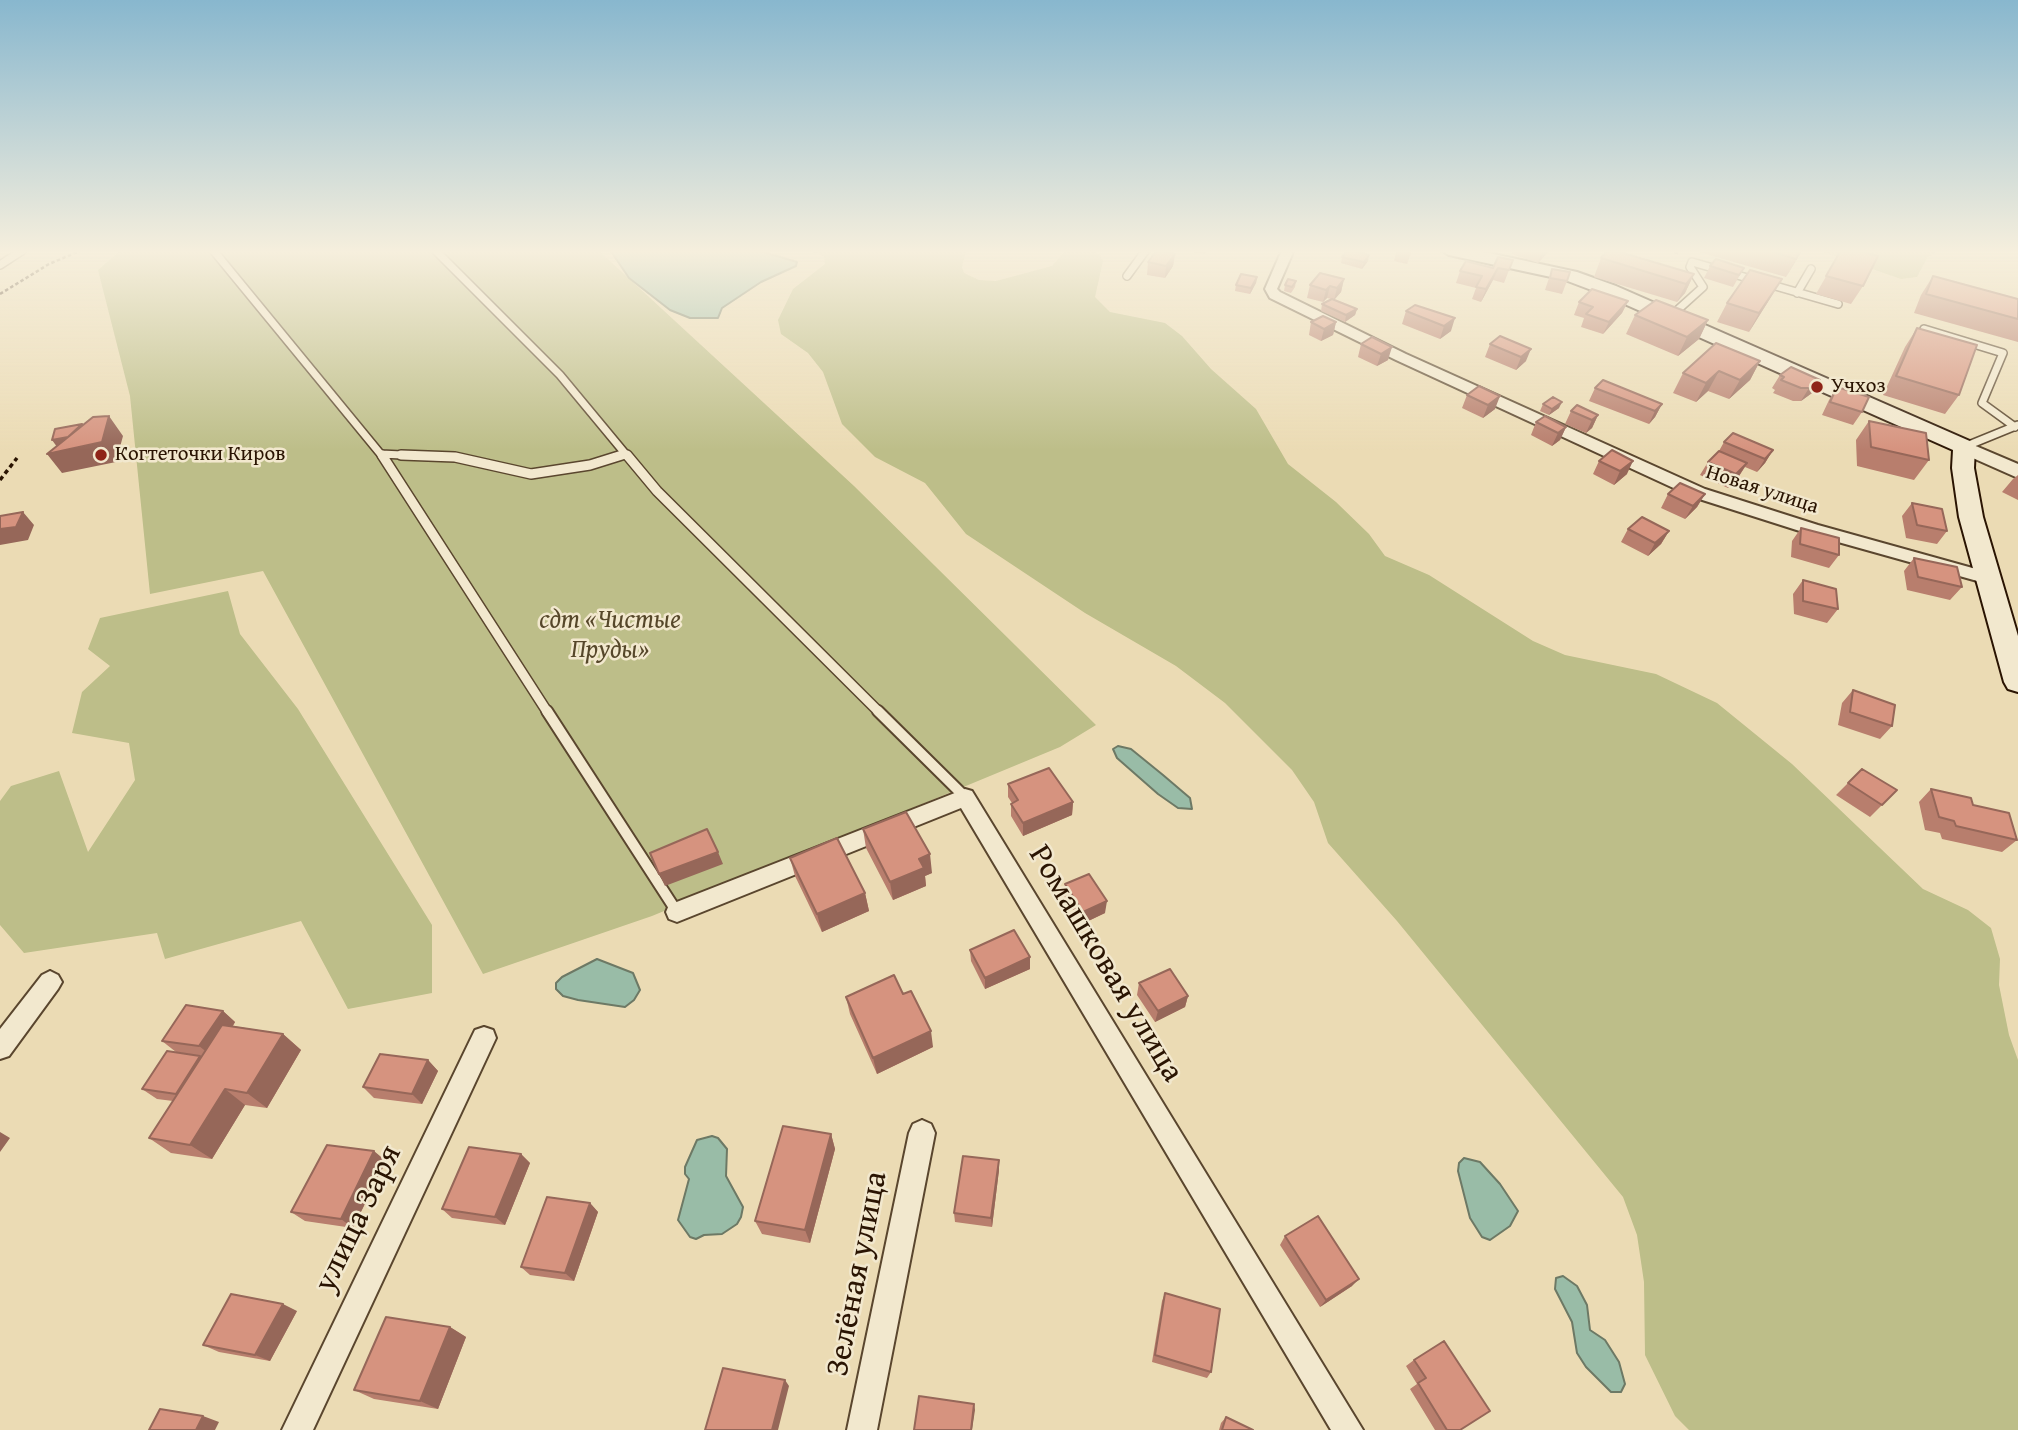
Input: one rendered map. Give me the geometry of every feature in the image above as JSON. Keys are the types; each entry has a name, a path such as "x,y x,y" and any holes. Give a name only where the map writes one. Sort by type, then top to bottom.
{"main road":[{"path":"1673,317 1964,447 1964,486 2018,682"}],"street":[{"name":"Новая улица","path":"1319,317 1401,357 1709,497 1988,578"},
{"path":"1964,447 2018,472"},
{"path":"677,912 965,797"},
{"name":"Ромашковая улица","path":"965,797 1348,1430"},
{"path":"0,1048 50,982"},
{"name":"улица Заря","path":"297,1430 484,1038"},
{"name":"Зелёная улица","path":"862,1430 922,1133"}],"lane":[{"path":"268,317 381,454 677,912"},
{"path":"502,317 560,375 657,491 965,797"},
{"path":"1924,329 2003,353 1982,403 2016,426"},
{"path":"1964,447 2016,426"},
{"path":"381,454 455,457 531,474 590,465 624,454"}],"path":[{"path":"0,480 16,458"}],"green space":[{"name":"сдт «Чистые Пруды»","path":"110,317 670,317 854,486 1096,725 1060,747 652,916 483,974 263,571 150,594 130,396"},
{"path":"780,317 1134,317 1165,323 1182,336 1211,369 1256,409 1288,464 1336,502 1369,534 1385,556 1429,575 1533,641 1565,655 1656,674 1717,703 1792,764 1923,889 1968,910 1991,928 2000,959 1999,985 2009,1035 2018,1060 2018,1430 1689,1430 1675,1416 1645,1355 1644,1282 1637,1235 1623,1197 1397,921 1328,843 1314,802 1292,770 1225,703 1176,666 1085,613 966,534 925,483 875,457 842,424 823,372 808,353 781,334"},
{"path":"228,591 240,634 298,709 432,925 432,993 348,1009 301,921 165,959 157,933 24,953 0,925 0,801 11,786 59,771 88,852 135,780 129,743 72,733 82,692 110,666 88,649 100,618"}],"shaded area":[{"path":"687,317 719,317 718,318"},
{"path":"1118,746 1131,749 1163,775 1190,798 1192,809 1178,808 1158,794 1117,758 1113,749"},
{"path":"597,959 633,973 640,990 634,1000 625,1007 578,1000 563,996 556,989 556,983 562,977"},
{"path":"712,1136 718,1138 727,1149 726,1176 743,1207 737,1224 722,1234 704,1235 696,1239 690,1237 678,1220 689,1179 685,1174 685,1167 697,1140"},
{"path":"1464,1158 1480,1162 1500,1184 1518,1211 1510,1226 1490,1240 1482,1237 1470,1218 1458,1171 1459,1163"},
{"path":"1563,1276 1577,1286 1587,1305 1590,1330 1605,1340 1619,1362 1625,1384 1621,1392 1611,1392 1586,1367 1577,1353 1572,1322 1555,1289 1556,1278"}],"building":[{"path":"1325,317 1336,322 1324,329 1311,322"},
{"path":"1421,317 1455,318 1444,326"},
{"path":"1594,317 1614,317 1609,322"},
{"path":"1639,317 1700,317 1708,320 1687,337"},
{"path":"1917,328 1977,345 1959,395 1896,376"},
{"path":"1500,336 1531,349 1521,357 1490,344"},
{"path":"1372,337 1392,347 1381,354 1361,344"},
{"path":"1716,343 1760,361 1740,380 1719,371 1706,383 1683,373"},
{"path":"1791,367 1820,380 1809,388 1801,388 1781,380 1784,377 1780,375"},
{"path":"1603,380 1662,404 1655,411 1595,388"},
{"path":"1479,386 1500,396 1488,405 1467,395"},
{"path":"1837,387 1869,397 1862,412 1830,402"},
{"path":"1553,397 1562,402 1552,409 1543,404"},
{"path":"1577,405 1598,415 1592,420 1571,411"},
{"path":"109,416 102,442 47,454 93,417"},
{"path":"1545,416 1566,427 1558,433 1536,422"},
{"path":"1869,421 1926,433 1929,460 1871,447"},
{"path":"82,424 68,437 52,440 55,429"},
{"path":"1733,433 1773,450 1765,459 1724,442"},
{"path":"1612,450 1633,461 1620,471 1599,461"},
{"path":"1719,451 1747,463 1736,474 1708,462"},
{"path":"1680,483 1705,494 1693,506 1668,494"},
{"path":"1912,503 1942,509 1947,531 1917,525"},
{"path":"23,512 16,527 0,529 0,516"},
{"path":"1642,517 1669,531 1655,543 1628,529"},
{"path":"1801,528 1839,538 1839,555 1800,544"},
{"path":"1914,558 1957,567 1962,587 1918,577"},
{"path":"1803,580 1836,589 1838,609 1803,601"},
{"path":"1853,690 1895,705 1892,726 1850,712"},
{"path":"1049,768 1073,802 1023,823 1011,804 1018,800 1008,784"},
{"path":"1862,769 1897,790 1882,805 1848,783"},
{"path":"1931,789 1971,798 1973,805 2009,813 2017,840 1956,826 1954,821 1939,817"},
{"path":"906,812 930,854 919,859 924,868 890,882 863,829"},
{"path":"707,829 718,852 659,874 650,853"},
{"path":"837,838 865,893 817,914 790,858"},
{"path":"1089,874 1107,901 1083,912 1065,884"},
{"path":"1014,930 1030,957 985,978 970,950"},
{"path":"1170,969 1188,996 1158,1011 1139,983"},
{"path":"894,975 903,994 911,991 931,1031 873,1058 846,997"},
{"path":"186,1005 223,1011 199,1046 162,1041"},
{"path":"222,1025 283,1034 247,1093 225,1089 190,1145 149,1138"},
{"path":"167,1051 200,1056 176,1094 142,1089"},
{"path":"380,1054 428,1060 412,1094 363,1087"},
{"path":"783,1126 831,1134 805,1230 755,1221"},
{"path":"327,1145 374,1151 341,1219 291,1212"},
{"path":"469,1147 521,1154 495,1217 442,1209"},
{"path":"963,1156 999,1160 991,1218 954,1213"},
{"path":"547,1197 590,1203 565,1273 521,1267"},
{"path":"1318,1216 1359,1279 1326,1300 1285,1236"},
{"path":"1165,1293 1220,1309 1211,1372 1155,1355"},
{"path":"231,1294 283,1304 255,1355 203,1345"},
{"path":"386,1317 450,1327 420,1401 354,1390"},
{"path":"1444,1341 1490,1411 1460,1430 1447,1430 1418,1383 1426,1378 1414,1360"},
{"path":"723,1368 785,1380 772,1430 705,1430"},
{"path":"919,1396 974,1404 971,1430 914,1430"},
{"path":"160,1409 203,1416 196,1430 149,1430"},
{"path":"1226,1417 1253,1430 1222,1430"}],"place":[{"name":"Учхоз","path":"1817,387"},
{"name":"Когтеточки Киров","path":"101,455"}]}
